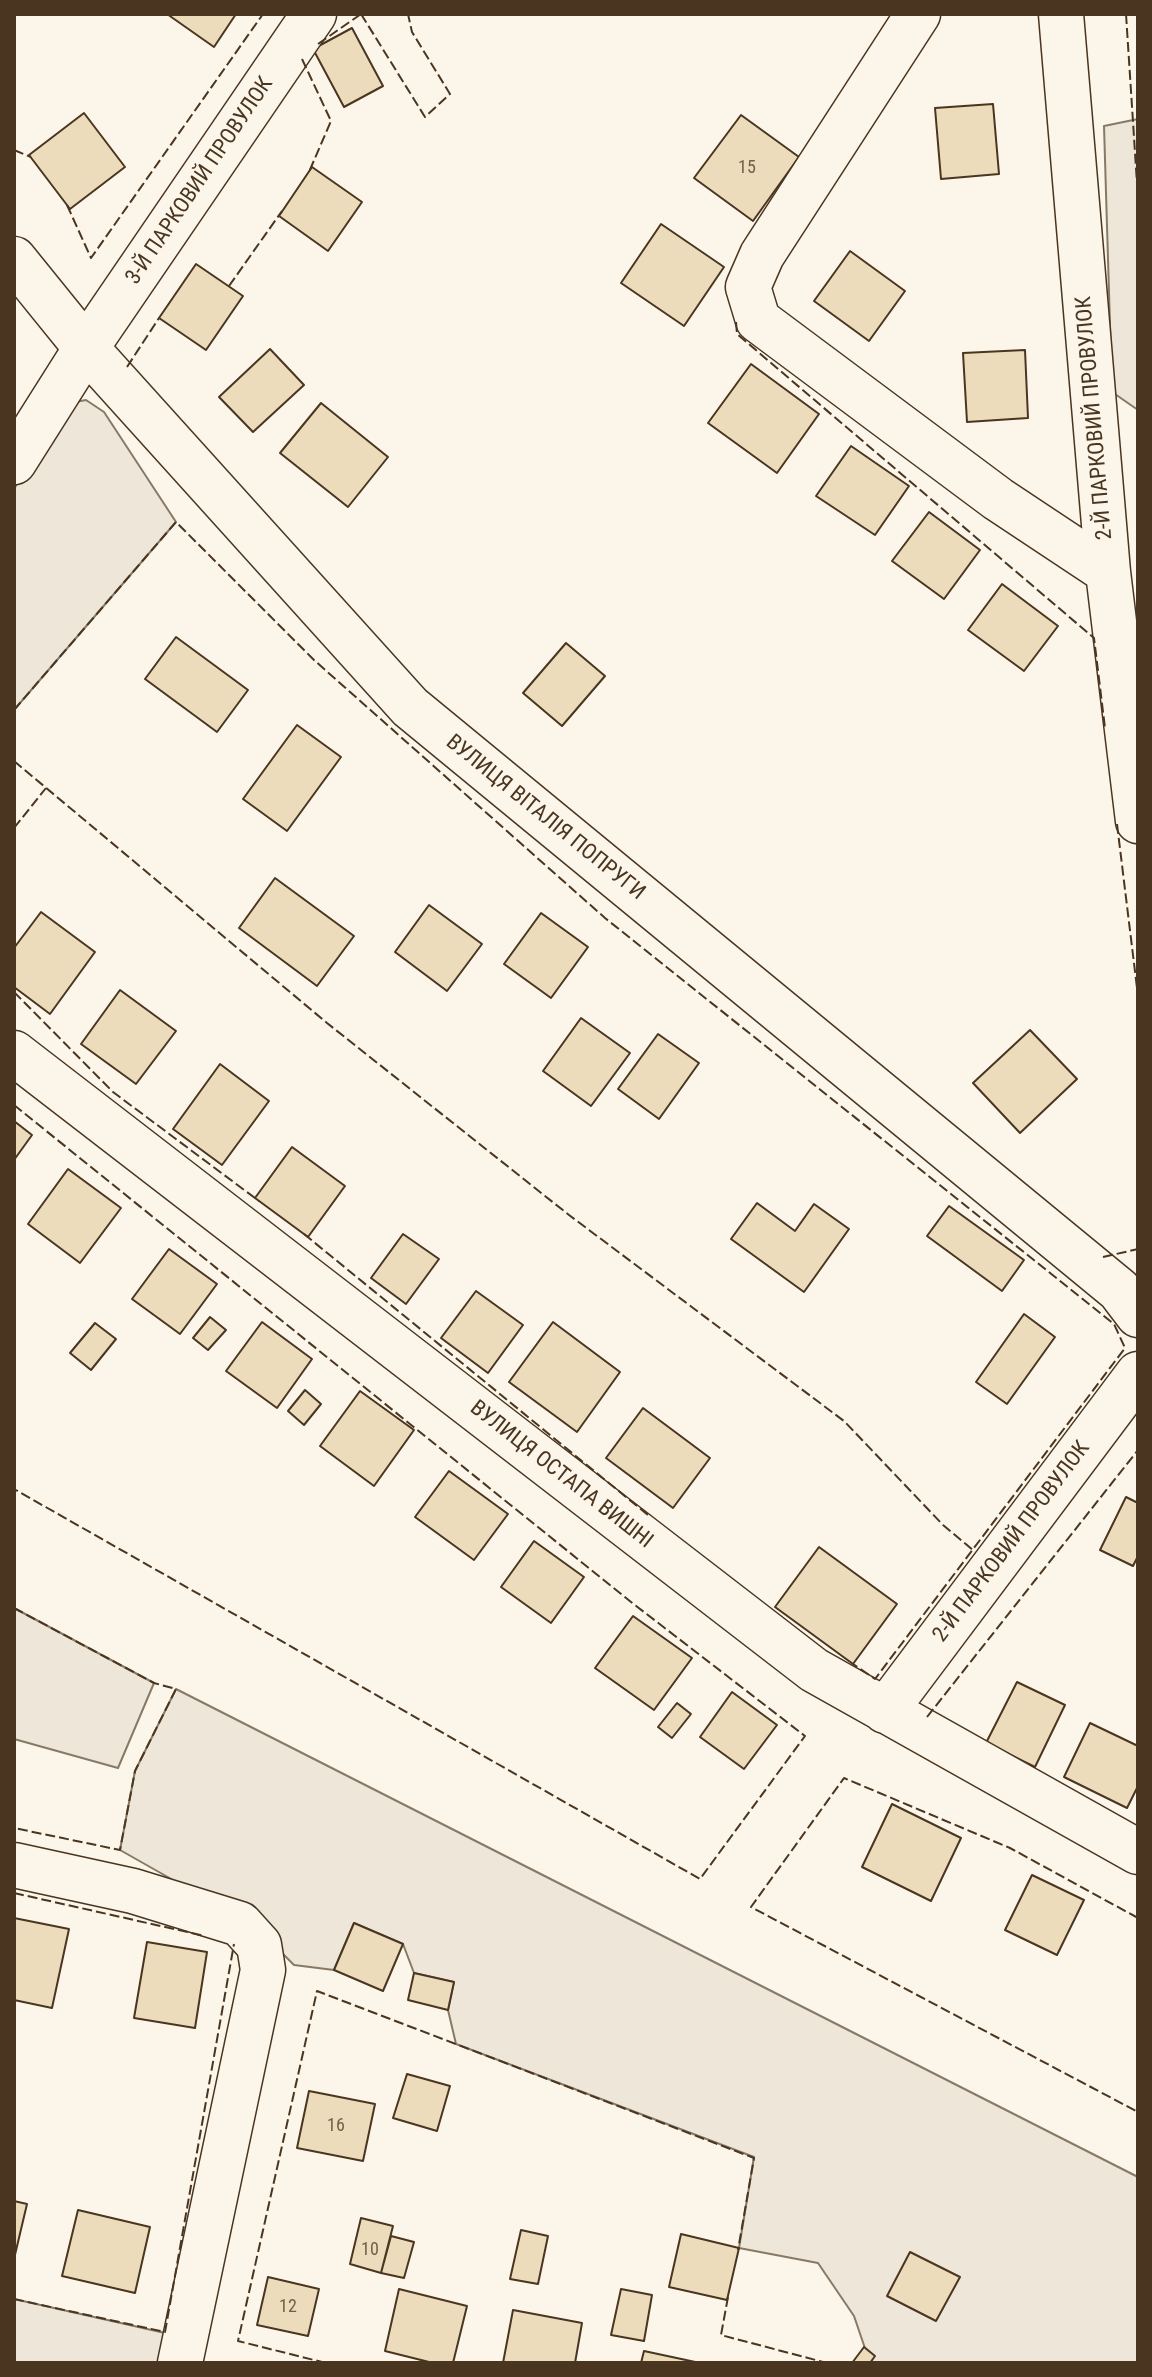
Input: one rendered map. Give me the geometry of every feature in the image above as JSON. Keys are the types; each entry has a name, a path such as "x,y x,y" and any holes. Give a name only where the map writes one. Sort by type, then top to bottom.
{"street":[{"name":"3-Й ПАРКОВИЙ ПРОВУЛОК","path":"14,461 86,348 314,14"},
{"path":"918,14 762,255 748,287 758,320 998,499 1108,572"},
{"name":"2-Й ПАРКОВИЙ ПРОВУЛОК","path":"1061,14 1108,572 1138,821"},
{"name":"ВУЛИЦЯ ВІТАЛІЯ ПОПРУГИ","path":"14,259 86,348 410,707 1119,1290 1138,1315"},
{"name":"ВУЛИЦЯ ОСТАПА ВИШНІ","path":"14,1053 814,1670 1138,1852"},
{"name":"2-Й ПАРКОВИЙ ПРОВУЛОК","path":"885,1711 1138,1374"},
{"path":"14,1865 133,1891 240,1924 259,1945 263,1970 180,2363"}],"shaded area":[{"path":"1138,119 1138,410 1112,392 1104,126"},
{"path":"86,400 104,412 176,522 14,710 14,489 64,404"},
{"path":"14,1608 154,1683 118,1768 14,1739"},
{"path":"176,1689 1138,2177 1138,2363 870,2363 854,2316 818,2263 739,2248 754,2157 456,2044 448,2010 454,1982 414,1973 403,1944 354,1923 334,1970 294,1965 256,1927 120,1850 135,1771"},
{"path":"14,2299 165,2333 158,2363 14,2363"}],"building":[{"path":"167,14 236,14 214,47"},
{"path":"352,28 383,86 344,107 313,49"},
{"path":"993,104 999,174 941,179 935,108"},
{"path":"84,113 125,167 70,209 29,155"},
{"path":"741,115 799,157 753,221 694,178"},
{"path":"312,167 362,202 328,251 279,216"},
{"path":"661,224 724,267 684,326 621,283"},
{"path":"850,251 905,291 869,341 814,301"},
{"path":"196,264 243,296 206,350 159,318"},
{"path":"270,349 304,385 253,432 219,397"},
{"path":"1025,350 1028,418 967,422 963,353"},
{"path":"751,364 819,414 777,473 708,423"},
{"path":"321,403 388,457 348,507 280,453"},
{"path":"851,446 909,486 875,535 816,496"},
{"path":"929,512 980,550 944,599 892,561"},
{"path":"1002,584 1058,626 1024,671 968,630"},
{"path":"176,637 248,690 217,732 145,679"},
{"path":"566,643 605,676 562,726 523,693"},
{"path":"297,725 341,757 287,831 243,799"},
{"path":"275,878 354,936 317,986 239,928"},
{"path":"429,905 482,944 447,991 395,952"},
{"path":"41,912 95,952 50,1014 14,987 14,948"},
{"path":"541,913 588,947 551,998 504,964"},
{"path":"120,990 176,1031 136,1084 81,1044"},
{"path":"581,1018 630,1053 591,1106 543,1071"},
{"path":"1030,1030 1077,1079 1020,1133 973,1083"},
{"path":"658,1034 699,1063 659,1119 618,1089"},
{"path":"220,1064 269,1101 222,1165 173,1129"},
{"path":"14,1121 32,1135 14,1160"},
{"path":"292,1147 345,1186 308,1237 255,1198"},
{"path":"68,1169 121,1208 80,1263 28,1224"},
{"path":"757,1203 795,1231 814,1204 849,1229 804,1292 731,1239"},
{"path":"949,1206 1024,1260 1002,1291 927,1236"},
{"path":"403,1234 439,1259 406,1304 371,1278"},
{"path":"169,1249 217,1284 180,1334 132,1299"},
{"path":"476,1291 523,1325 488,1373 441,1338"},
{"path":"1024,1314 1055,1337 1007,1404 976,1382"},
{"path":"210,1317 226,1330 208,1350 193,1338"},
{"path":"262,1322 312,1359 277,1408 226,1371"},
{"path":"553,1322 620,1372 577,1432 509,1382"},
{"path":"95,1323 116,1339 91,1370 70,1353"},
{"path":"305,1390 321,1404 304,1425 288,1411"},
{"path":"360,1391 414,1430 374,1486 320,1446"},
{"path":"643,1408 710,1458 673,1508 606,1458"},
{"path":"449,1471 508,1514 474,1560 415,1517"},
{"path":"1126,1497 1138,1503 1138,1556 1133,1566 1100,1550"},
{"path":"534,1541 584,1577 551,1623 501,1587"},
{"path":"819,1547 897,1604 853,1664 775,1607"},
{"path":"633,1616 692,1658 654,1710 595,1668"},
{"path":"1017,1682 1065,1705 1035,1767 986,1743"},
{"path":"732,1692 777,1725 744,1769 700,1737"},
{"path":"677,1703 691,1714 672,1738 658,1727"},
{"path":"1090,1723 1138,1746 1138,1786 1127,1808 1064,1777"},
{"path":"892,1804 961,1838 931,1901 862,1867"},
{"path":"1032,1875 1084,1900 1057,1955 1005,1930"},
{"path":"14,1918 69,1929 52,2008 14,2000"},
{"path":"354,1923 403,1944 383,1991 334,1970"},
{"path":"147,1942 207,1952 195,2028 134,2018"},
{"path":"414,1973 454,1982 448,2010 408,2000"},
{"path":"407,2074 450,2086 437,2131 393,2118"},
{"path":"309,2091 375,2104 363,2161 297,2148"},
{"path":"14,2201 27,2204 14,2259"},
{"path":"78,2210 150,2227 135,2293 62,2276"},
{"path":"361,2218 393,2226 381,2273 350,2264"},
{"path":"521,2230 548,2236 538,2284 510,2279"},
{"path":"681,2234 739,2248 727,2300 669,2287"},
{"path":"391,2236 414,2242 404,2278 381,2273"},
{"path":"910,2252 960,2277 936,2321 887,2296"},
{"path":"268,2277 319,2289 308,2336 257,2325"},
{"path":"399,2289 467,2306 453,2363 433,2363 385,2351"},
{"path":"621,2289 652,2295 644,2341 611,2335"},
{"path":"513,2310 582,2323 575,2363 503,2363"},
{"path":"864,2347 875,2356 870,2363 852,2363"},
{"path":"644,2351 700,2363 641,2363"}],"fence":[{"path":"67,205 91,258 263,14"},
{"path":"361,14 425,117 450,94 412,32 408,14"},
{"path":"318,44 361,14"},
{"path":"1126,14 1138,199"},
{"path":"302,59 331,121 309,172"},
{"path":"14,150 31,157"},
{"path":"229,286 282,211"},
{"path":"127,367 159,318"},
{"path":"736,322 737,334 1094,638 1105,728"},
{"path":"14,710 176,522 314,660 605,918 1114,1324 1125,1348 875,1679 853,1664"},
{"path":"14,761 327,1023 569,1215 844,1421 943,1525 973,1550"},
{"path":"14,828 46,788"},
{"path":"1117,824 1138,996"},
{"path":"14,992 113,1092 259,1201"},
{"path":"14,1105 631,1602 805,1736 700,1879 14,1489"},
{"path":"304,1234 648,1515"},
{"path":"1103,1257 1138,1249"},
{"path":"927,1717 1138,1450"},
{"path":"14,1608 154,1683 176,1689 135,1771 120,1850 14,1828"},
{"path":"1138,1918 1010,1848 844,1778 751,1907 1138,2112"},
{"path":"14,1893 205,1936"},
{"path":"14,2299 165,2332 234,1944"},
{"path":"326,2363 238,2341 317,1991 754,2158 738,2250"},
{"path":"728,2297 721,2335 827,2363"}]}
